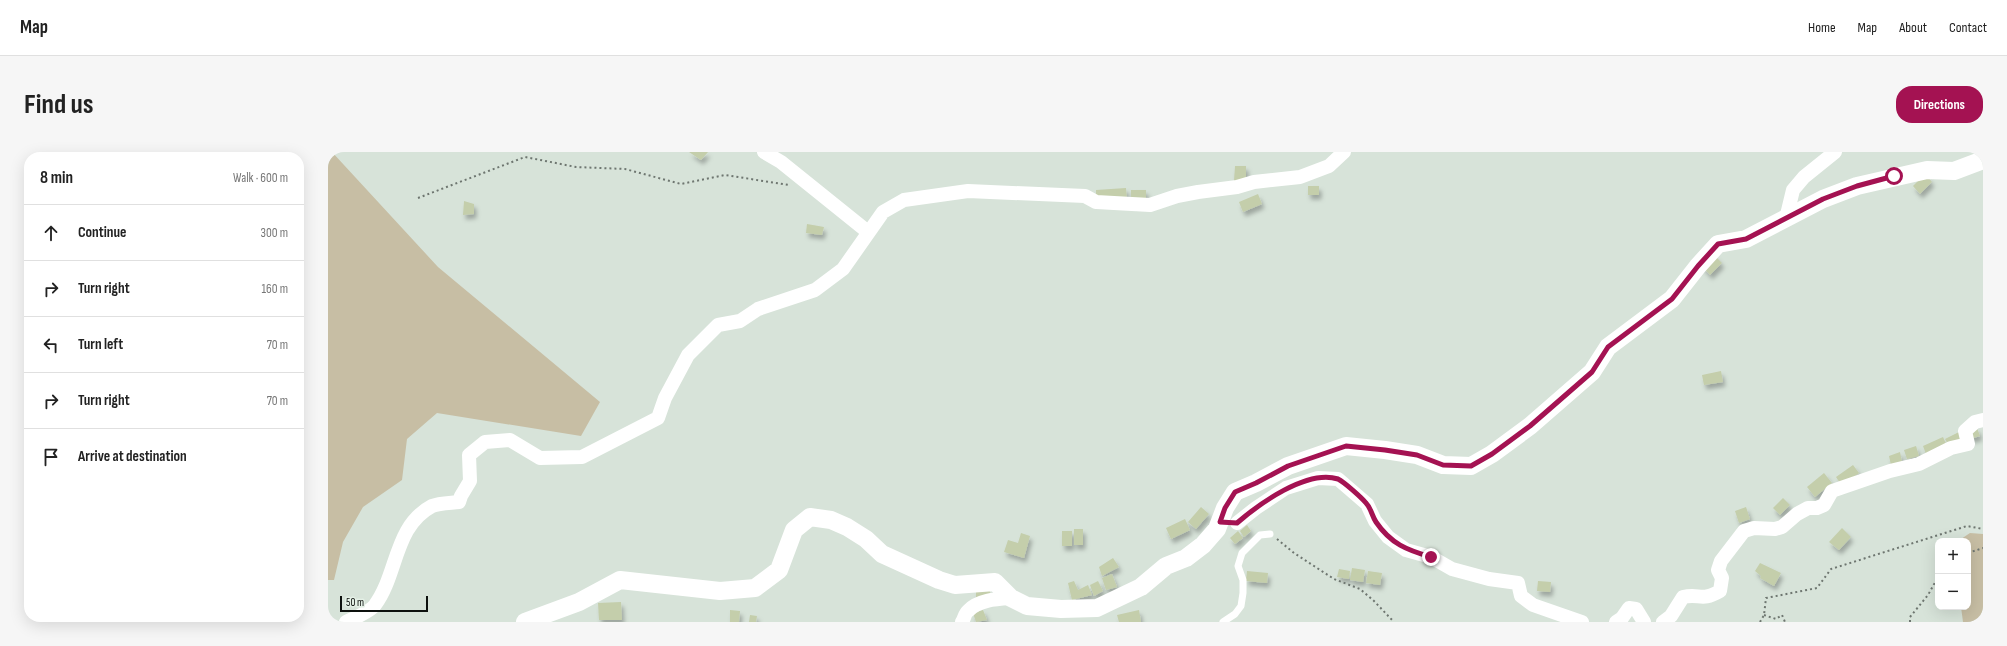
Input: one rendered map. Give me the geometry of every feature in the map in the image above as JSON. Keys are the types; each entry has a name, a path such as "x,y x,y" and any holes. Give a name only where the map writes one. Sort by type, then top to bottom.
{"street":[{"path":"764,152 781,162 868,232"},
{"path":"346,622 375,606 412,521 433,506 460,502 461,496 470,481 469,455 485,442 510,440 540,458 582,457 658,418 665,398 688,355 718,324 740,321 758,309 815,290 843,269 883,212 904,200 968,191 1085,196 1096,202 1150,206 1177,196 1237,187 1254,182 1300,177 1329,166 1344,152"},
{"path":"1786,219 1792,190 1804,177 1835,152"},
{"path":"525,622 579,602 620,580 720,591 755,588 779,570 794,530 810,517 831,520 847,527 866,539 882,554 939,580 956,585 995,582 1011,598 1027,606 1061,609 1096,608 1141,586 1166,566 1186,558 1203,545 1217,529 1225,508 1235,492 1288,466 1346,446 1417,455 1443,465 1471,466 1492,454 1530,426 1592,372 1608,347 1672,299 1698,266 1718,244 1746,239 1823,199 1857,186 1927,170 1954,171 1983,160"},
{"path":"1663,622 1671,616 1683,597 1692,595 1703,598 1720,591 1722,578 1718,570 1721,561 1744,531 1754,528 1782,528 1797,514 1808,508 1817,508 1824,505 1832,491 1890,471 1919,464 1951,448 1968,444 1965,431 1975,422 1983,420"},
{"path":"1237,523 1286,488 1318,478 1338,479 1367,504 1376,521 1388,537 1406,550 1431,557 1452,569 1489,579 1518,583 1521,596 1533,605 1582,622"},
{"path":"962,622 967,611 975,606 992,600 1011,598"},
{"path":"1616,622 1622,618 1629,608 1636,609 1644,622"}],"lane":[{"path":"1223,622 1235,614 1241,606 1243,580 1238,566 1242,553 1260,536 1270,534"}],"path":[{"path":"418,198 524,157 576,167 625,169 680,184 724,175 792,186"},
{"path":"1760,622 1764,615 1766,598 1817,588 1831,568 1967,526 1983,529"},
{"path":"1270,534 1294,553 1334,579 1360,588 1394,622"},
{"path":"1971,552 1983,548"},
{"path":"1910,622 1910,617 1928,595 1935,582"},
{"path":"1764,615 1776,619 1782,616 1785,622"}],"shaded area":[{"path":"328,152 332,152 438,267 600,402 581,436 437,413 407,439 402,480 363,507 343,542 334,580 328,580"},
{"path":"1970,533 1983,534 1983,622 1963,622 1961,610 1971,610 1971,538 1962,538"}],"building":[{"path":"689,152 708,152 701,160"},
{"path":"1235,166 1246,166 1246,182 1234,181"},
{"path":"1925,174 1932,182 1920,194 1913,186"},
{"path":"1308,186 1319,186 1319,195 1308,195"},
{"path":"1126,188 1127,199 1096,201 1096,190"},
{"path":"1131,190 1146,190 1146,202 1131,202"},
{"path":"1258,194 1262,204 1243,212 1239,202"},
{"path":"464,201 474,204 474,214 463,215"},
{"path":"807,224 824,227 822,235 806,233"},
{"path":"1714,255 1722,263 1710,275 1702,266"},
{"path":"1721,371 1723,382 1704,385 1702,375"},
{"path":"1977,428 1980,436 1970,439 1967,431"},
{"path":"1959,432 1963,441 1950,447 1945,439"},
{"path":"1943,437 1947,446 1926,454 1923,446"},
{"path":"1916,446 1919,456 1907,459 1904,450"},
{"path":"1900,452 1902,462 1891,465 1889,456"},
{"path":"1853,465 1859,473 1842,486 1836,477"},
{"path":"1824,473 1832,483 1815,497 1807,487"},
{"path":"1783,498 1790,505 1780,515 1773,508"},
{"path":"1201,507 1209,514 1196,529 1188,522"},
{"path":"1746,507 1750,519 1739,523 1735,511"},
{"path":"1185,519 1190,530 1171,539 1166,528"},
{"path":"1247,525 1251,531 1244,537 1240,531"},
{"path":"1842,528 1851,537 1839,550 1829,542"},
{"path":"1074,529 1083,529 1083,545 1074,545"},
{"path":"1062,531 1072,531 1072,546 1062,546"},
{"path":"1238,531 1243,538 1235,544 1230,538"},
{"path":"1021,533 1030,536 1024,558 1004,552 1008,540 1018,543"},
{"path":"1113,558 1119,567 1102,576 1099,567"},
{"path":"1760,563 1781,573 1774,586 1760,578 1761,576 1755,571"},
{"path":"1352,568 1365,570 1363,582 1350,580"},
{"path":"1339,569 1350,571 1349,579 1337,577"},
{"path":"1247,571 1268,573 1267,583 1246,581"},
{"path":"1368,571 1382,573 1380,585 1366,583"},
{"path":"1112,574 1117,587 1106,590 1102,578"},
{"path":"1074,581 1078,590 1088,585 1092,595 1072,600 1068,583"},
{"path":"1098,581 1103,591 1094,596 1090,585"},
{"path":"1538,581 1551,582 1550,592 1537,591"},
{"path":"976,591 990,591 991,599 976,600"},
{"path":"621,602 622,620 599,620 598,603"},
{"path":"730,610 740,611 739,622 730,622"},
{"path":"983,610 987,620 976,622 973,613"},
{"path":"1139,610 1141,622 1119,622 1117,615"},
{"path":"750,615 757,616 756,622 749,622"}],"route":[{"path":"1431,557 1406,550 1388,537 1376,521 1367,504 1355,492 1338,479 1318,478 1286,488 1237,523 1220,522 1225,508 1235,492 1288,466 1346,446 1417,455 1443,465 1471,466 1492,454 1530,426 1592,372 1608,347 1672,299 1698,266 1718,244 1746,239 1823,199 1857,186 1894,176"}]}
